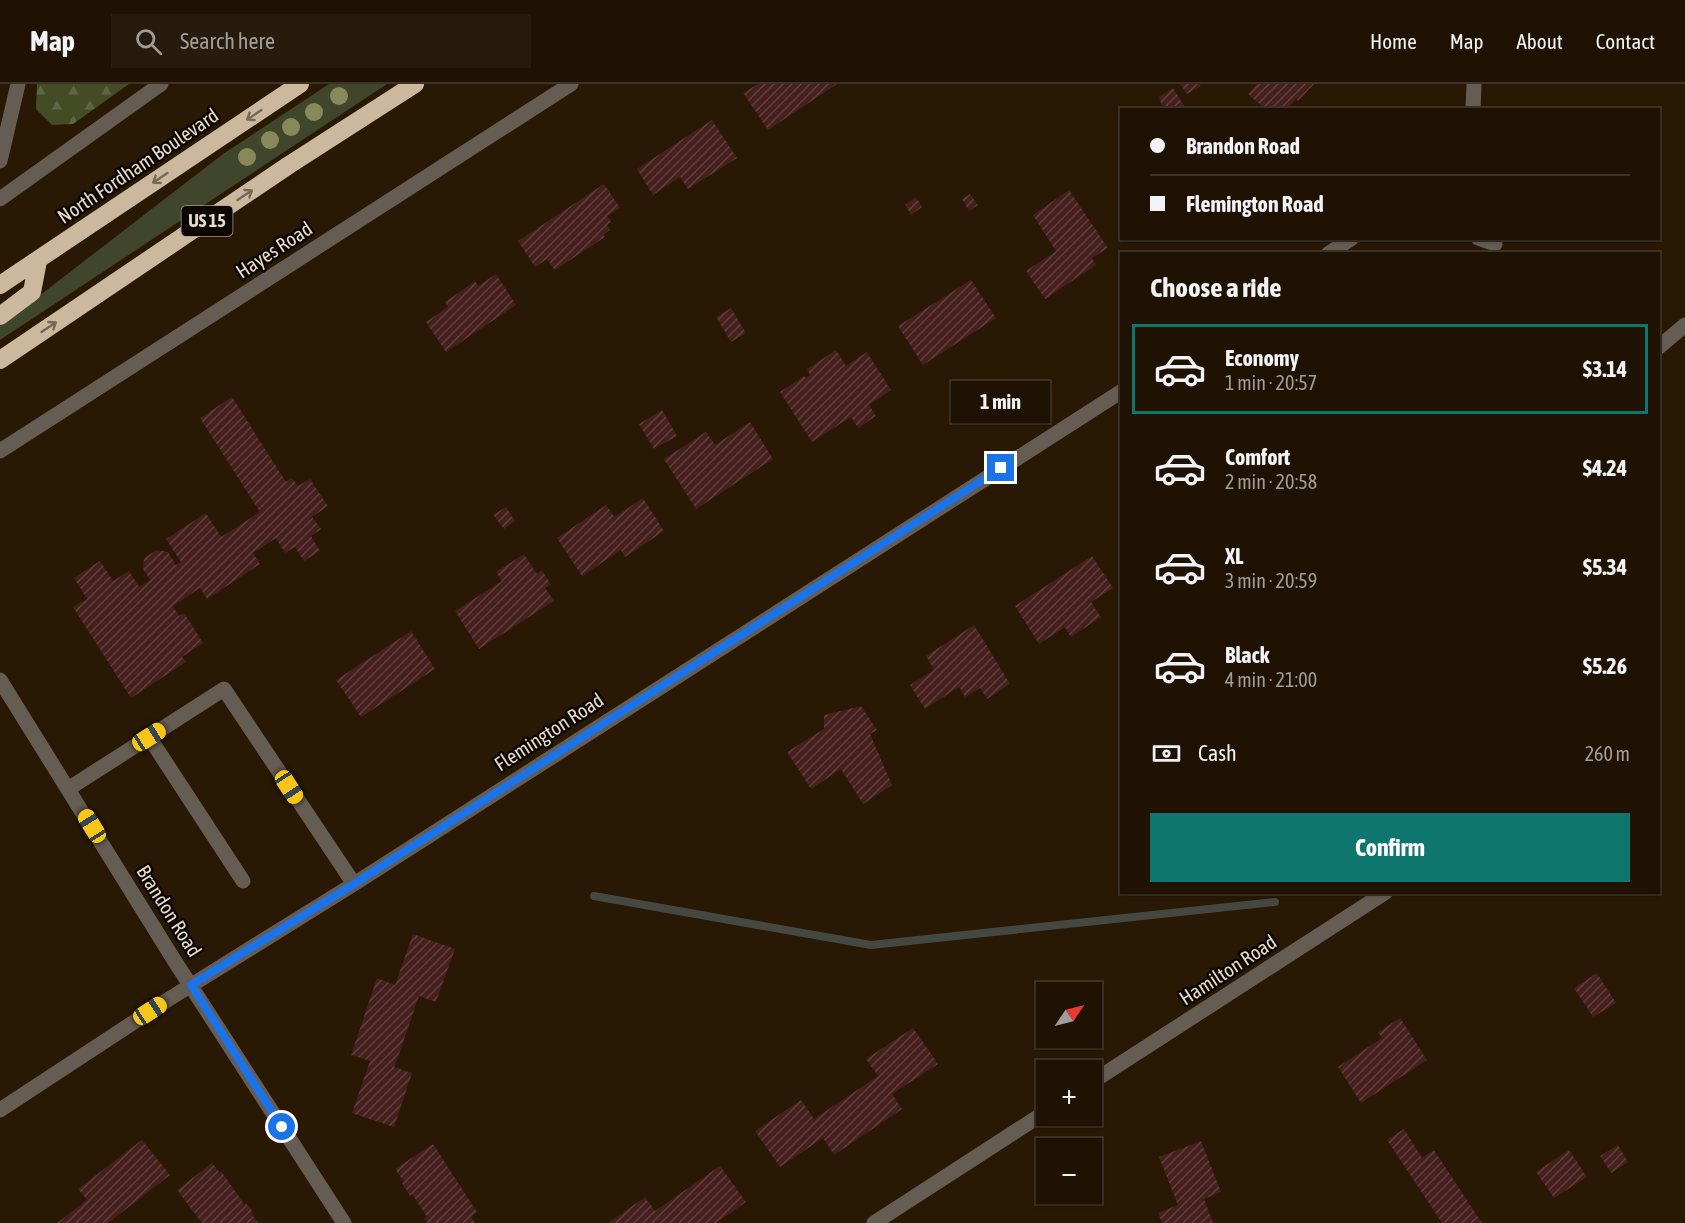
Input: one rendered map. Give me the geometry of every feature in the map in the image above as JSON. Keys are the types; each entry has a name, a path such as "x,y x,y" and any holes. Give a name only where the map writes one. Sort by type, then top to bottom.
{"highway":[{"name":"North Fordham Boulevard","path":"0,285 300,84"},
{"name":"US 15","path":"0,360 289,165 415,84"},
{"path":"0,316 32,292 38,261"}],"street":[{"path":"0,161 18,84"},
{"path":"0,199 161,84"},
{"name":"Hayes Road","path":"0,451 571,84"},
{"path":"1473,108 1474,84"},
{"path":"1331,252 1349,240"},
{"path":"1660,346 1685,325"},
{"name":"Flemington Road","path":"0,1110 191,985 354,884 1120,391"},
{"name":"Brandon Road","path":"0,680 191,985 344,1223"},
{"path":"68,789 224,689 354,884"},
{"path":"149,737 243,881"},
{"name":"Hamilton Road","path":"1102,1076 1383,894"},
{"path":"874,1223 1036,1118"}],"green space":[{"path":"37,84 129,84 73,124 52,125 36,109"},
{"path":"329,84 387,84 0,340 0,326 223,154"}],"building":[{"path":"758,84 837,84 768,130 743,93"},
{"path":"1180,84 1199,84 1201,86 1187,94"},
{"path":"1257,84 1314,84 1289,108 1264,108 1248,94"},
{"path":"1173,88 1186,108 1164,108 1159,97"},
{"path":"712,120 737,158 688,189 680,177 653,195 637,169"},
{"path":"604,184 620,208 607,216 611,222 607,225 610,230 603,235 605,237 555,270 547,259 535,267 518,241"},
{"path":"1069,190 1108,248 1092,258 1096,265 1045,299 1026,271 1056,251 1033,215"},
{"path":"970,194 978,205 969,211 962,199"},
{"path":"916,197 922,207 911,215 905,205"},
{"path":"496,274 516,305 446,352 426,322 448,307 445,302 475,281 478,286"},
{"path":"971,280 996,318 923,365 898,326"},
{"path":"731,308 746,333 731,342 716,317"},
{"path":"836,350 846,366 867,352 891,390 869,405 876,416 858,428 851,417 812,442 780,392 804,376 806,378 810,375 807,369"},
{"path":"232,397 286,482 292,478 298,486 310,479 328,506 312,517 321,529 311,536 320,551 304,561 295,547 285,553 276,538 253,553 260,564 207,599 200,588 173,606 179,616 184,613 203,643 182,657 186,662 131,698 73,607 87,599 74,578 100,561 113,581 129,571 139,587 150,580 143,569 144,558 157,550 168,552 176,565 181,562 166,539 206,513 221,537 260,512 200,418"},
{"path":"662,410 677,436 654,449 639,424"},
{"path":"750,422 773,459 696,509 664,459 706,432 715,445"},
{"path":"643,498 664,531 625,557 621,550 582,576 557,538 606,505 615,517"},
{"path":"506,507 515,521 504,529 493,515"},
{"path":"524,554 537,574 542,570 551,585 545,588 554,601 479,649 455,611 502,581 496,572"},
{"path":"1092,556 1113,588 1091,602 1101,617 1071,637 1065,627 1039,644 1015,606"},
{"path":"974,625 1010,684 987,699 980,688 965,697 959,687 925,709 910,685 934,670 926,656"},
{"path":"411,631 435,669 361,717 336,680"},
{"path":"861,706 877,730 870,734 892,785 863,804 841,769 811,789 787,752 824,729 824,715"},
{"path":"413,934 455,949 436,1002 419,996 394,1067 412,1073 394,1127 352,1113 370,1061 351,1055 377,978 395,985"},
{"path":"1597,973 1616,1003 1593,1017 1574,988"},
{"path":"1400,1018 1427,1060 1361,1103 1338,1067 1382,1038 1378,1032"},
{"path":"913,1028 938,1064 892,1094 902,1109 834,1155 823,1138 780,1167 755,1131 801,1100 814,1119 878,1076 866,1059"},
{"path":"1404,1129 1422,1158 1434,1150 1482,1223 1442,1223 1387,1140"},
{"path":"142,1140 170,1175 108,1223 57,1223 87,1200 78,1189"},
{"path":"1201,1141 1221,1192 1204,1199 1213,1223 1162,1223 1158,1213 1178,1205 1159,1157"},
{"path":"433,1144 477,1212 471,1217 475,1223 428,1223 424,1218 427,1217 402,1183 404,1182 395,1169"},
{"path":"1618,1145 1628,1162 1611,1173 1600,1156"},
{"path":"1569,1150 1587,1177 1554,1198 1536,1172"},
{"path":"212,1163 253,1212 251,1213 258,1223 202,1223 177,1190"},
{"path":"720,1166 746,1202 716,1223 608,1223 645,1197 655,1211"}],"waterway":[{"path":"594,896 871,945 1275,902"}],"route":[{"path":"282,1127 191,985 354,884 1001,468"}]}
